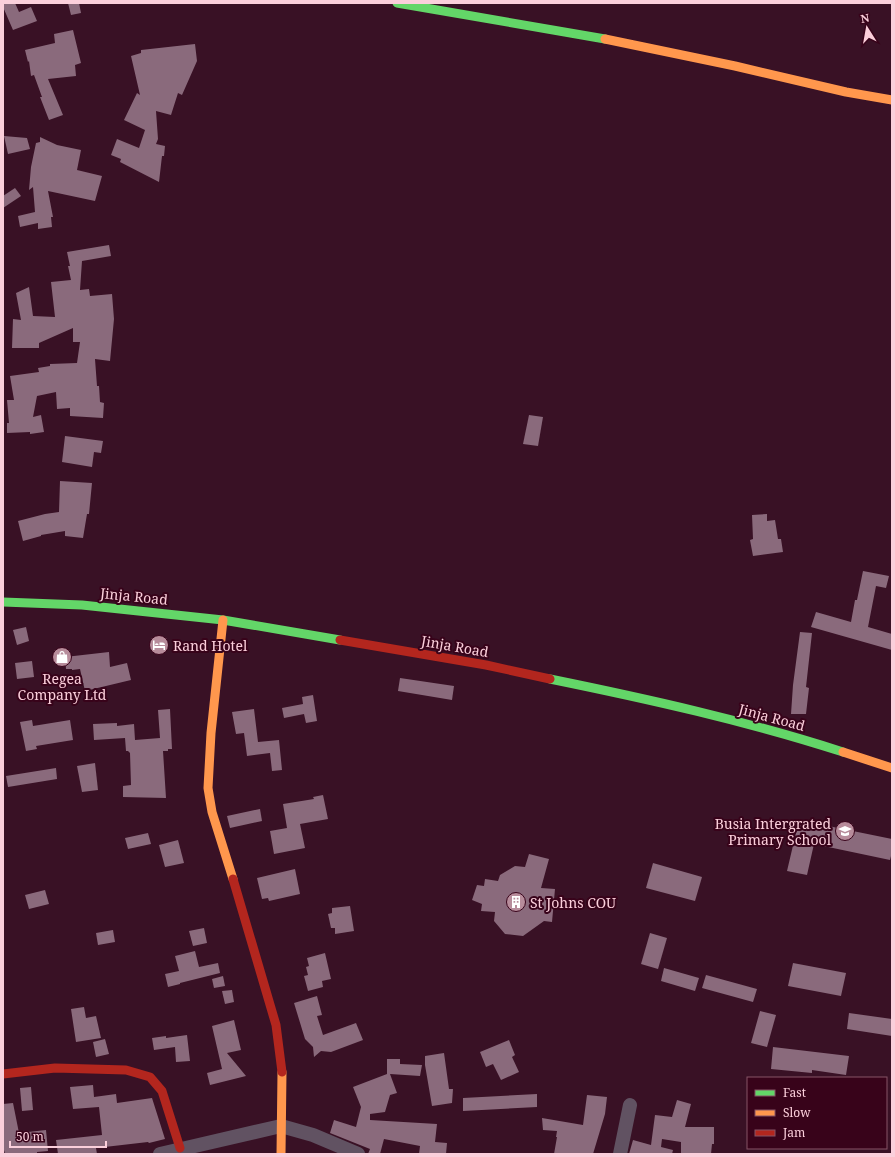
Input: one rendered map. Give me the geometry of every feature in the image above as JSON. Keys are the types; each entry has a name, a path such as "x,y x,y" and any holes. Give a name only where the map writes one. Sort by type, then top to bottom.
{"street":[{"path":"397,3 605,39 734,66 846,92 892,100"},
{"name":"Jinja Road","path":"3,602 82,605 223,620 486,666 660,702 805,740 892,768"},
{"path":"223,620 211,734 208,788 212,812 251,937 276,1025 283,1077 281,1154"},
{"path":"3,1074 63,1068 126,1070 150,1077 162,1091 180,1148"},
{"path":"620,1154 630,1105"},
{"path":"160,1154 180,1148 281,1126 313,1135 358,1154"}],"building":[{"path":"3,3 15,3 19,12 31,7 37,21 13,30 3,7"},
{"path":"68,3 79,3 81,13 71,15"},
{"path":"73,30 81,63 75,65 76,76 48,79 63,115 49,120 40,97 42,97 34,75 31,76 29,61 28,62 25,50 55,43 54,34"},
{"path":"195,44 197,61 182,95 178,93 171,115 156,111 158,139 156,144 165,146 164,156 162,156 159,182 120,162 121,159 111,155 117,139 139,148 145,130 124,120 137,93 140,95 131,56 141,53 141,50"},
{"path":"4,136 27,138 30,149 8,154"},
{"path":"40,137 57,145 81,150 77,170 102,176 95,201 48,191 53,217 51,217 52,227 38,229 38,223 20,227 18,216 35,212 33,187 29,190 31,167 36,143 40,142"},
{"path":"15,188 21,196 3,208 3,196"},
{"path":"109,245 111,256 82,261 80,290 89,289 90,296 112,294 114,319 110,361 95,359 100,402 104,403 103,418 70,416 70,408 57,409 56,392 37,396 33,417 41,415 44,432 30,434 30,432 7,433 7,423 9,423 7,400 14,400 10,376 39,372 38,368 50,366 50,364 77,363 80,342 73,342 73,328 39,343 39,348 12,348 13,319 21,320 16,293 29,287 33,316 55,317 51,282 71,280 67,252"},
{"path":"529,415 543,417 538,446 523,444"},
{"path":"65,436 103,441 101,453 94,452 92,467 62,462"},
{"path":"60,481 92,483 89,514 87,514 83,538 65,536 65,531 41,535 23,541 18,521 59,512"},
{"path":"767,514 767,521 775,520 778,539 781,539 783,552 753,556 750,540 753,539 752,515"},
{"path":"863,571 889,576 886,588 876,586 868,627 892,634 892,650 811,627 816,612 851,622"},
{"path":"26,627 29,641 17,645 13,630"},
{"path":"800,632 812,633 806,687 809,688 806,714 791,714 793,685"},
{"path":"109,652 110,667 127,663 131,680 85,691 80,669 66,669 65,657"},
{"path":"32,661 34,677 17,679 15,663"},
{"path":"400,678 454,686 452,700 398,691"},
{"path":"313,695 317,721 306,723 304,714 284,718 282,708 303,704 302,697"},
{"path":"170,709 172,749 163,751 166,798 123,797 123,786 131,785 130,753 126,751 125,738 94,740 93,724 117,723 117,726 134,724 135,740 160,738 158,710"},
{"path":"254,709 258,742 279,740 282,770 272,771 270,753 247,756 244,733 236,734 232,712"},
{"path":"32,720 33,726 70,720 73,740 36,746 37,749 26,751 20,722"},
{"path":"95,763 98,790 82,792 77,766"},
{"path":"56,768 57,779 8,787 6,776"},
{"path":"323,795 328,819 300,824 305,848 274,854 270,831 287,828 283,804 314,799 313,797"},
{"path":"260,809 262,821 230,828 227,816"},
{"path":"799,820 892,839 892,852 890,860 814,844 807,875 787,871"},
{"path":"148,833 151,844 128,849 125,838"},
{"path":"178,840 184,863 165,867 159,845"},
{"name":"St Johns COU","path":"529,854 549,859 541,888 555,889 552,922 544,921 523,936 505,934 494,921 495,912 481,911 482,904 472,900 477,885 484,886 485,879 498,881 500,875 515,866 525,867"},
{"path":"653,863 702,877 695,901 646,888"},
{"path":"295,869 300,894 269,901 268,898 262,899 257,878"},
{"path":"45,890 49,904 29,909 25,895"},
{"path":"350,906 354,931 335,934 335,928 331,928 328,914 332,913 332,908"},
{"path":"204,928 207,943 193,946 189,931"},
{"path":"113,930 115,942 98,945 96,933"},
{"path":"650,933 667,938 658,969 641,964"},
{"path":"195,951 199,967 218,963 220,973 168,987 165,974 179,971 175,956"},
{"path":"325,953 331,979 322,981 323,987 308,991 304,976 308,975 306,967 309,966 307,958"},
{"path":"793,963 846,973 841,996 788,986"},
{"path":"664,968 699,978 695,991 661,981"},
{"path":"706,975 757,989 753,1002 702,988"},
{"path":"223,976 225,986 214,988 212,979"},
{"path":"232,990 234,1002 225,1004 222,991"},
{"path":"317,996 322,1015 317,1016 323,1035 356,1023 363,1040 331,1052 321,1051 314,1057 313,1047 305,1039 294,1003"},
{"path":"84,1007 86,1018 96,1016 101,1038 76,1042 71,1009"},
{"path":"760,1011 776,1015 767,1047 751,1043"},
{"path":"849,1013 892,1019 892,1036 847,1029"},
{"path":"234,1020 241,1050 227,1053 246,1076 210,1085 207,1073 222,1069 212,1026"},
{"path":"187,1035 190,1061 176,1062 175,1047 154,1050 152,1038"},
{"path":"105,1039 109,1054 96,1057 93,1042"},
{"path":"509,1040 515,1055 512,1057 519,1072 501,1080 493,1064 486,1067 480,1052"},
{"path":"773,1047 849,1056 846,1075 812,1070 812,1073 771,1069"},
{"path":"444,1053 449,1089 453,1089 452,1103 432,1106 425,1065 425,1056"},
{"path":"387,1059 400,1059 400,1064 422,1065 420,1076 390,1074 397,1093 390,1095 385,1112 370,1114 370,1120 437,1124 435,1142 447,1143 446,1154 419,1154 420,1146 384,1139 380,1154 368,1154 370,1149 330,1133 334,1120 356,1127 361,1107 353,1087 387,1074"},
{"path":"93,1085 94,1097 116,1094 117,1103 152,1098 165,1139 149,1143 96,1148 97,1154 58,1154 56,1140 102,1135 99,1107 73,1109 70,1087"},
{"path":"31,1087 33,1110 22,1111 20,1088"},
{"path":"537,1094 537,1107 463,1111 463,1098"},
{"path":"587,1095 607,1097 605,1114 593,1154 554,1154 557,1131 543,1130 542,1118 583,1125"},
{"path":"677,1100 691,1104 685,1127 714,1127 714,1144 712,1144 711,1154 681,1154 681,1142 662,1139 661,1147 673,1150 672,1154 629,1154 633,1140 651,1145 655,1115 672,1117"},
{"path":"13,1103 19,1133 46,1130 48,1151 37,1152 37,1154 5,1154 3,1146 3,1104"}],"traffic: fast":[{"path":"397,3 605,39"},
{"path":"3,602 82,605 223,620 340,640"},
{"path":"550,679 697,711 770,730 843,752"}],"traffic: slow":[{"path":"605,39 735,66 846,92 892,100"},
{"path":"223,620 211,733 208,788 212,812 233,879"},
{"path":"843,752 892,768"},
{"path":"281,1154 282,1072"}],"traffic: jam":[{"path":"340,640 486,665 550,679"},
{"path":"233,879 276,1025 282,1072"},
{"path":"3,1074 55,1068 126,1070 150,1077 162,1091 180,1148"}],"place":[{"name":"Rand Hotel","path":"159,645"},
{"name":"Regea Company Ltd","path":"62,657"},
{"name":"Busia Intergrated Primary School","path":"845,831"},
{"name":"St Johns COU","path":"516,902"}]}
